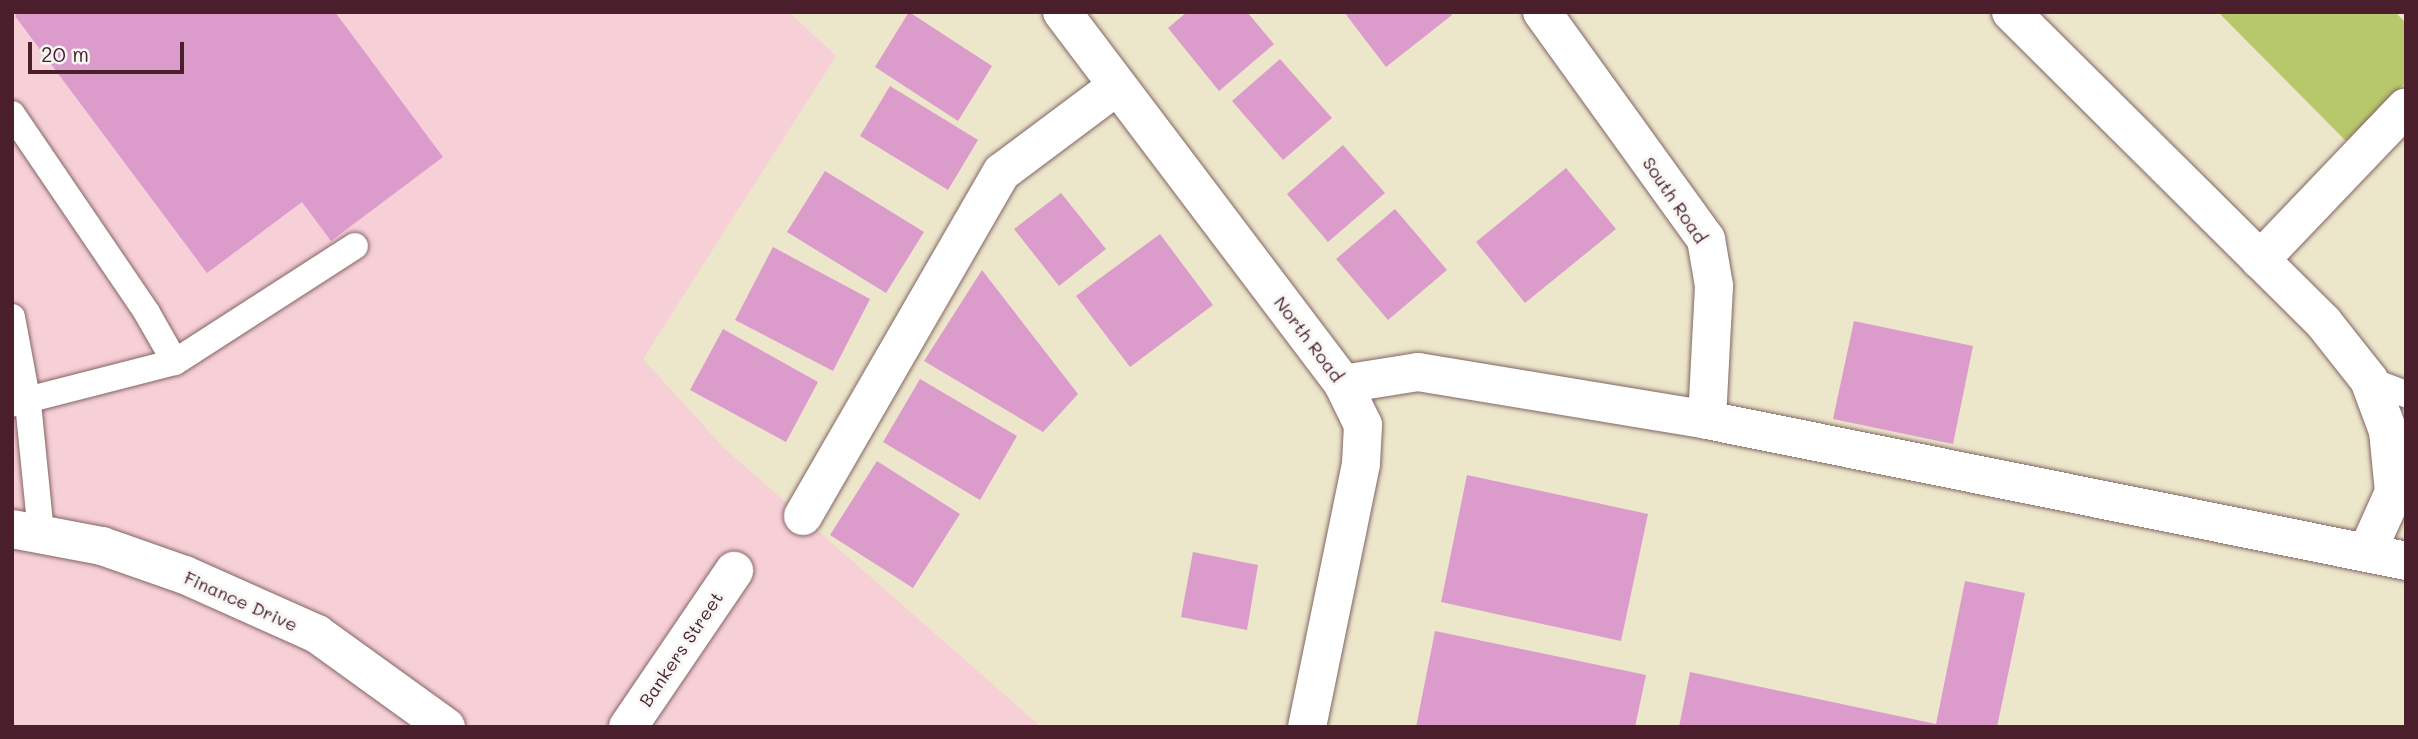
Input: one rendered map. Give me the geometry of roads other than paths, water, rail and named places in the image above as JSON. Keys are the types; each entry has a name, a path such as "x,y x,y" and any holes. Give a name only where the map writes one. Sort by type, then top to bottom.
{"street":[{"name":"North Road","path":"1062,12 1343,384 1363,425 1361,464 1307,727"},
{"name":"South Road","path":"1542,12 1706,239 1714,286 1707,420"},
{"path":"2011,12 2324,323 2369,380 2388,431 2394,492 2367,552"},
{"path":"803,516 1002,172 1117,86"},
{"path":"2260,260 2406,107"},
{"path":"1343,384 1418,372 1707,420 1833,449 2406,561"},
{"name":"Finance Drive","path":"27,531 103,546 185,575 317,634 446,727"},
{"name":"Bankers Street","path":"628,727 734,571"}],"lane":[{"path":"12,114 147,313 175,362"},
{"path":"20,403 175,362 355,246"},
{"path":"12,317 27,531"},
{"path":"2369,380 2406,394"}]}
